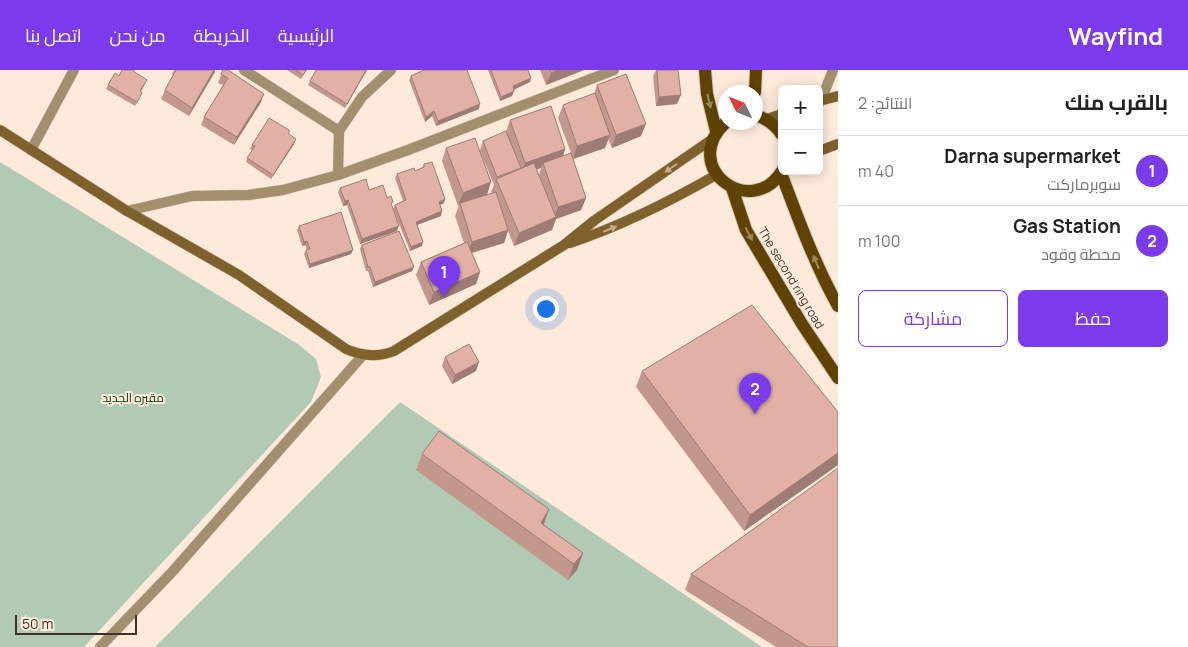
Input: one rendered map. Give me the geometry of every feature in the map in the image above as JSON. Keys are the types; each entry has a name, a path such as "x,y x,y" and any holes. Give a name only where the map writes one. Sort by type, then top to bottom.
{"main road":[{"path":"705,70 707,94 718,131 710,158 716,175 732,188 746,191 759,190 771,183 778,175"},
{"path":"755,85 756,70"},
{"path":"823,100 838,96"},
{"path":"763,117 778,115"},
{"path":"763,118 778,127 780,130"},
{"path":"0,130 127,211 239,274 346,349 363,355 379,355 394,351 564,245 595,220 718,131"},
{"path":"823,150 838,144"},
{"path":"564,245 626,222 673,200 716,175"},
{"path":"782,175 801,227 825,283 838,306"},
{"name":"The second ring road","path":"732,188 746,230 802,324 838,378"}],"street":[{"path":"31,150 74,70"},
{"path":"244,70 339,131"},
{"path":"338,175 339,131 362,97 391,70"},
{"path":"127,211 192,196 248,195 283,190 338,175 417,147 614,70"},
{"path":"823,94 833,70"},
{"path":"100,647 172,571 363,355"}],"green space":[{"name":"مقبره الجديد","path":"0,162 298,344 316,359 321,377 311,402 84,647 0,647"},
{"path":"400,402 762,647 155,647"}],"building":[{"path":"122,70 134,70 147,80 140,91 142,93 137,102 108,85 115,73 119,76"},
{"path":"176,70 214,70 192,108 165,90"},
{"path":"223,70 228,70 264,94 237,137 204,117 228,78 221,74"},
{"path":"296,70 306,70 303,75"},
{"path":"316,70 366,70 347,104 310,81"},
{"path":"424,70 467,70 480,104 438,121 434,111 426,117 411,76"},
{"path":"491,70 528,70 531,78 513,86 514,91 501,97"},
{"path":"657,70 678,70 681,95 659,97"},
{"path":"626,74 646,124 616,135 597,85"},
{"path":"595,93 610,135 577,146 563,105"},
{"path":"551,106 565,149 525,163 510,120"},
{"path":"269,118 289,130 289,134 296,139 273,175 247,158 255,146 252,145"},
{"path":"506,131 521,168 497,177 483,141"},
{"path":"475,138 491,182 463,193 446,148"},
{"path":"571,153 586,198 558,207 543,163"},
{"path":"432,162 445,199 439,202 442,211 416,222 423,242 411,247 395,205 406,200 397,174 414,168 415,171 424,167 424,164"},
{"path":"534,163 556,217 519,233 496,179"},
{"path":"366,179 369,190 383,185 387,198 391,196 393,202 391,203 399,226 362,239 348,200 345,201 340,188"},
{"path":"496,192 508,230 472,242 460,203"},
{"path":"341,212 353,250 310,264 306,250 310,249 307,241 304,242 299,226"},
{"path":"399,231 414,267 375,282 370,267 368,267 362,245"},
{"path":"467,242 480,272 434,292 421,262"},
{"path":"752,305 838,412 838,453 750,515 642,371"},
{"path":"469,344 479,362 455,375 445,357"},
{"path":"439,431 549,509 541,523 583,553 574,564 422,454"},
{"path":"838,468 838,647 808,647 691,574"}],"place":[{"name":"Darna supermarket","path":"444,297"},
{"name":"Gas Station","path":"755,414"}]}
